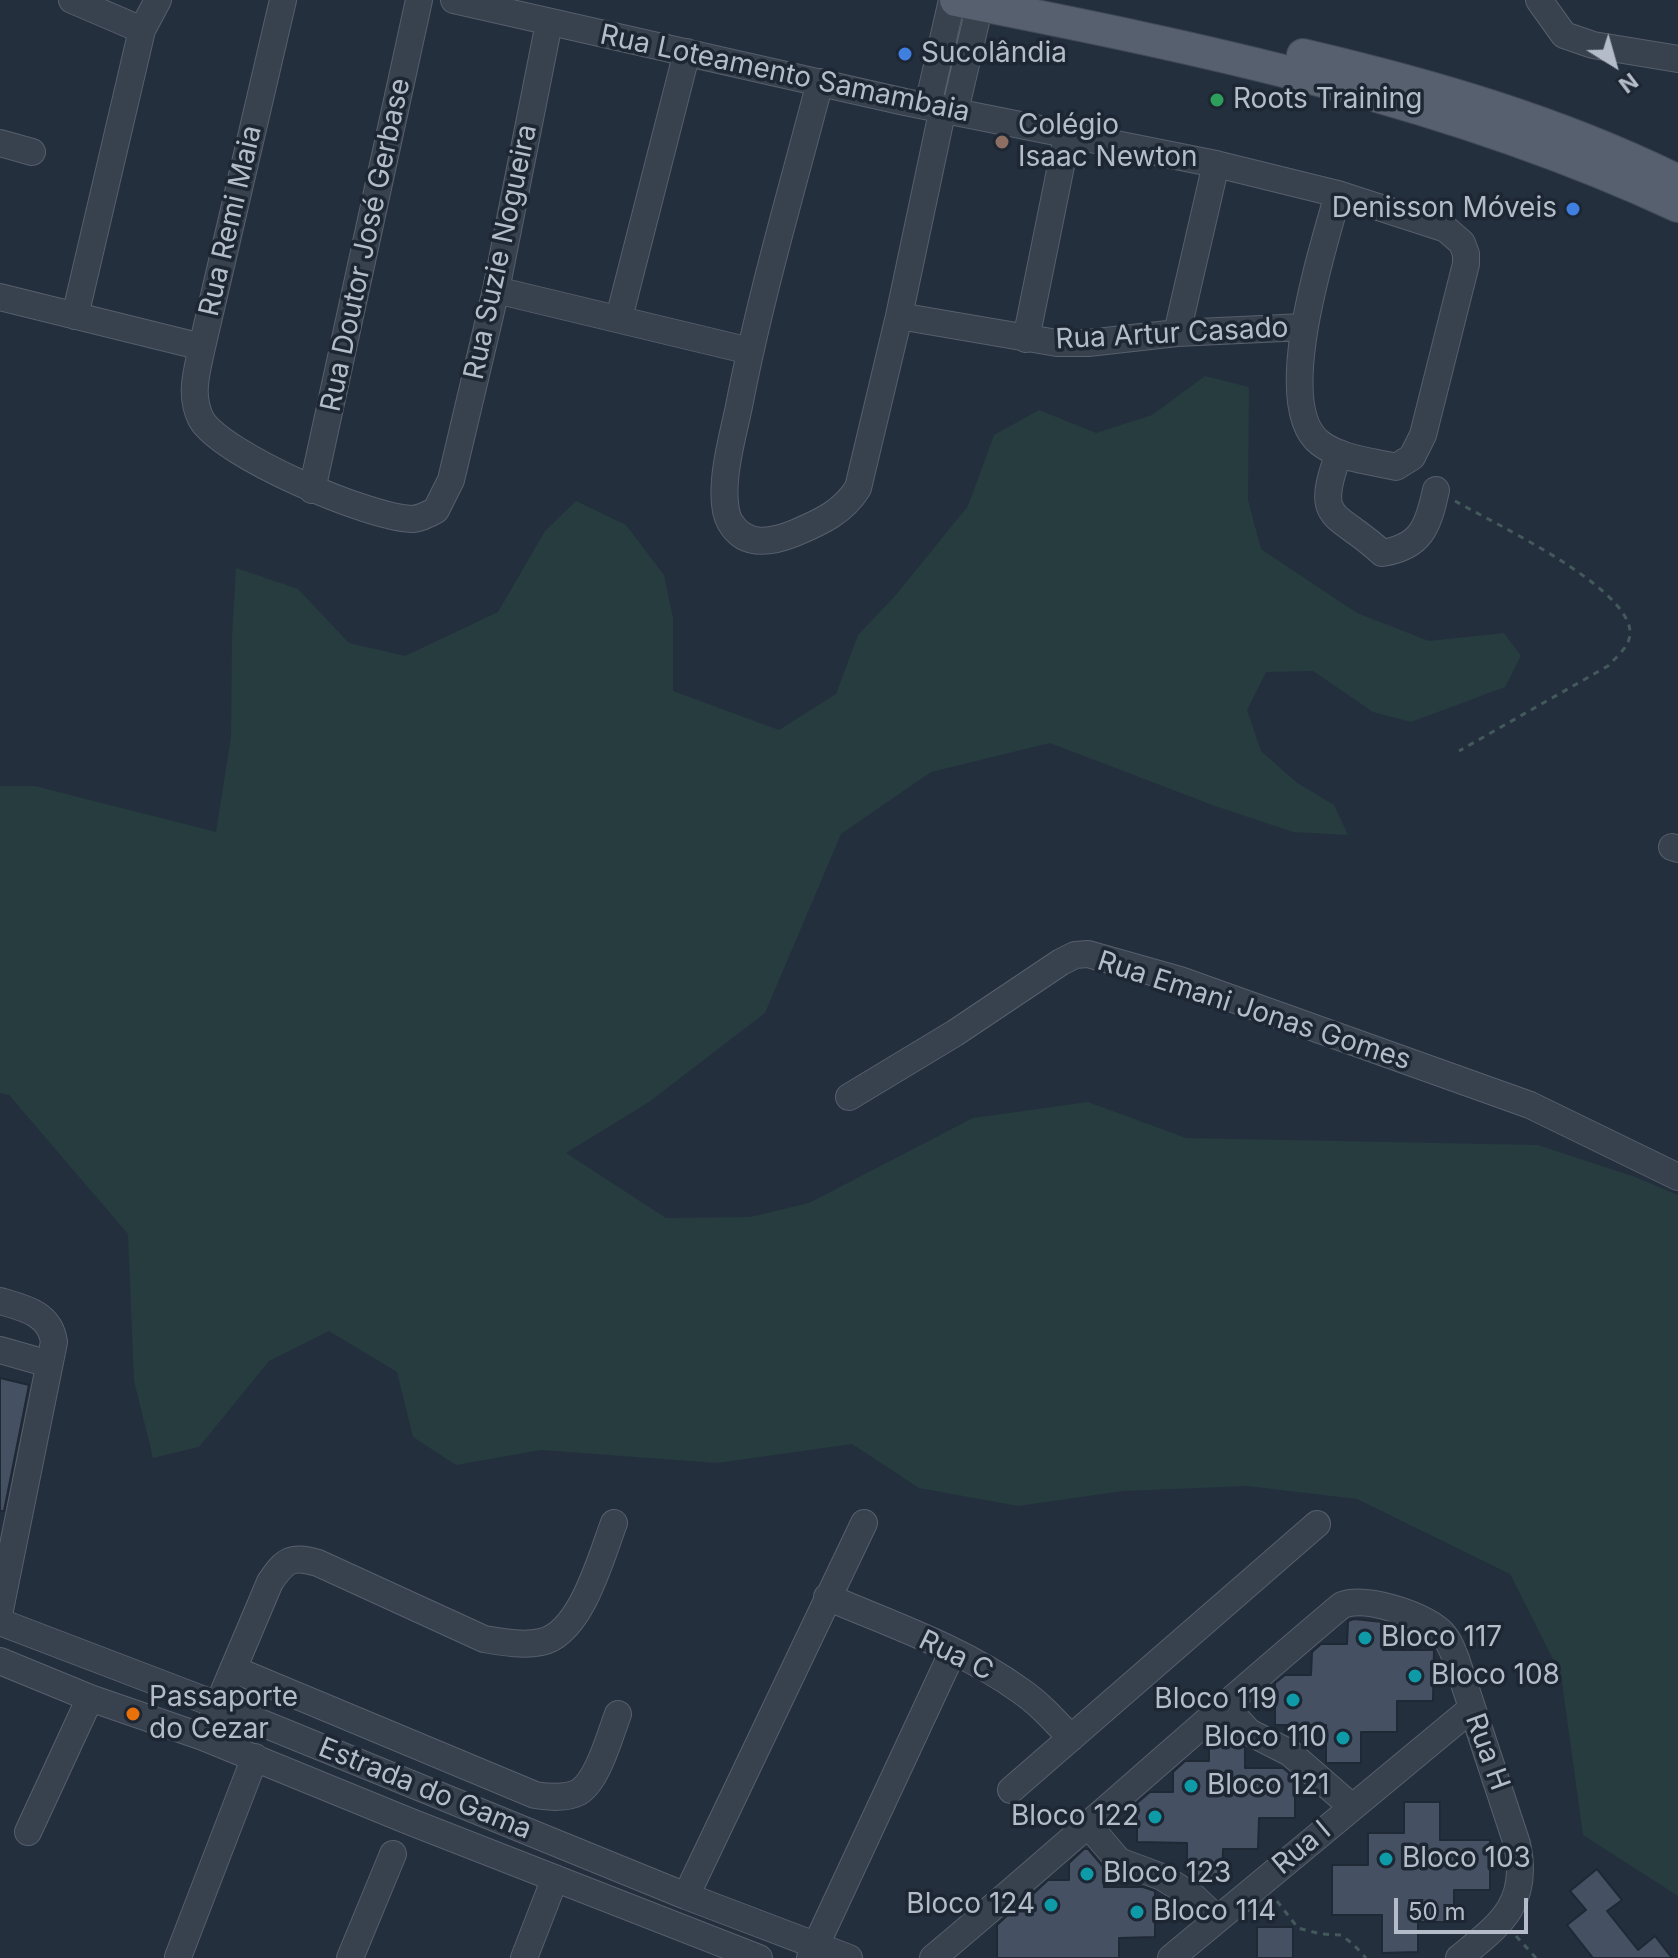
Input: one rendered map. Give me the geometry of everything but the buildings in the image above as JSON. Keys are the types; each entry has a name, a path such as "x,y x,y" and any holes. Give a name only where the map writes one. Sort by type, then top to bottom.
{"main road":[{"path":"1063,0 1377,72 1526,117 1644,164 1678,181"},
{"path":"967,1 1316,80 1497,132 1678,206"}],"street":[{"path":"72,0 142,30"},
{"path":"75,316 142,30 158,0"},
{"name":"Rua Remi Maia","path":"216,437 199,416 194,397 202,347 283,0"},
{"name":"Rua Doutor José Gerbase","path":"312,490 419,0"},
{"name":"Rua Loteamento Samambaia","path":"454,0 1067,136 1216,164 1338,194 1446,229 1462,243 1466,264 1423,435 1412,457 1396,467 1328,447"},
{"path":"1539,0 1564,35 1593,45 1678,59"},
{"path":"820,82 750,351 725,481 730,522 741,534 754,541 770,542 833,515 850,501 858,488 899,316 967,1"},
{"name":"Rua Suzie Nogueira","path":"216,437 312,490 394,516 415,519 436,510 451,480 496,290 549,23"},
{"path":"619,318 687,52"},
{"path":"1026,339 1067,136"},
{"path":"0,143 32,152"},
{"path":"1177,333 1216,164"},
{"path":"1338,194 1304,327 1299,382 1301,405 1308,428 1328,447 1326,494 1330,512 1382,553 1404,549 1420,534 1431,514 1436,490"},
{"path":"496,290 750,351"},
{"path":"0,297 202,347"},
{"name":"Rua Artur Casado","path":"899,316 1057,343 1304,327"},
{"name":"Rua Emani Jonas Gomes","path":"849,1097 955,1033 1061,962 1075,955 1088,954 1180,980 1530,1105 1678,1177"},
{"name":"Estrada do Gama","path":"0,1301 41,1316 49,1324 54,1342 1,1611 226,1689 813,1952 849,1958"},
{"path":"0,1350 49,1364"},
{"path":"203,1737 270,1582 280,1567 293,1559 302,1558 484,1639 510,1643 542,1642 560,1634 573,1620 614,1523"},
{"path":"686,1896 864,1523"},
{"path":"1011,1790 1317,1524"},
{"name":"Rua C","path":"827,1597 953,1651 1023,1692 1071,1738"},
{"name":"Rua H","path":"1224,1705 1342,1605 1368,1602 1413,1616 1440,1631 1456,1659 1506,1807 1521,1862 1521,1881 1515,1902 1503,1921 1459,1958"},
{"path":"813,1952 953,1651"},
{"name":"Estrada do Gama","path":"0,1661 90,1698 203,1737 251,1768 555,1878 759,1958"},
{"path":"226,1689 535,1795 555,1797 578,1792 590,1781 618,1714"},
{"path":"28,1832 90,1698"},
{"path":"933,1958 1089,1826 1224,1705 1249,1732 1290,1753 1352,1807"},
{"name":"Rua I","path":"1171,1958 1471,1709"},
{"path":"178,1957 251,1768"},
{"path":"1089,1826 1119,1861 1162,1877 1194,1897 1217,1919"},
{"path":"350,1958 393,1854"},
{"path":"524,1958 555,1878"}],"path":[{"path":"1436,490 1590,578 1615,602 1630,627 1625,648 1608,666 1459,751"},
{"path":"1261,1882 1298,1928 1341,1935 1366,1958"},
{"path":"1503,1921 1536,1958"}],"green space":[{"path":"1205,376 1249,387 1248,500 1261,549 1357,613 1429,641 1504,633 1521,656 1505,687 1411,722 1373,712 1313,671 1266,672 1247,710 1261,751 1296,782 1334,805 1348,835 1293,832 1215,806 1050,743 931,772 841,834 765,1013 649,1102 566,1153 666,1218 750,1217 809,1203 973,1118 1088,1102 1186,1138 1538,1145 1635,1177 1678,1195 1678,1896 1583,1835 1561,1675 1510,1574 1357,1499 1247,1486 1123,1491 1018,1506 919,1488 852,1444 717,1463 541,1450 456,1465 413,1437 397,1372 329,1331 269,1361 199,1447 153,1458 134,1381 128,1234 9,1095 0,1093 0,786 35,786 216,832 231,737 236,568 298,589 349,643 405,656 498,612 545,531 576,501 626,525 664,575 673,618 673,691 779,730 836,694 858,635 895,596 968,506 994,435 1039,410 1096,433 1152,415"}],"place":[{"name":"Sucolândia","path":"905,54"},
{"name":"Roots Training","path":"1217,100"},
{"name":"Colégio Isaac Newton","path":"1002,142"},
{"name":"Denisson Móveis","path":"1573,209"},
{"name":"Bloco 117","path":"1365,1638"},
{"name":"Bloco 108","path":"1415,1676"},
{"name":"Bloco 119","path":"1293,1700"},
{"name":"Passaporte do Cezar","path":"133,1714"},
{"name":"Bloco 110","path":"1343,1738"},
{"name":"Bloco 121","path":"1191,1786"},
{"name":"Bloco 122","path":"1155,1817"},
{"name":"Bloco 103","path":"1386,1859"},
{"name":"Bloco 123","path":"1087,1874"},
{"name":"Bloco 124","path":"1051,1905"},
{"name":"Bloco 114","path":"1137,1912"}]}
